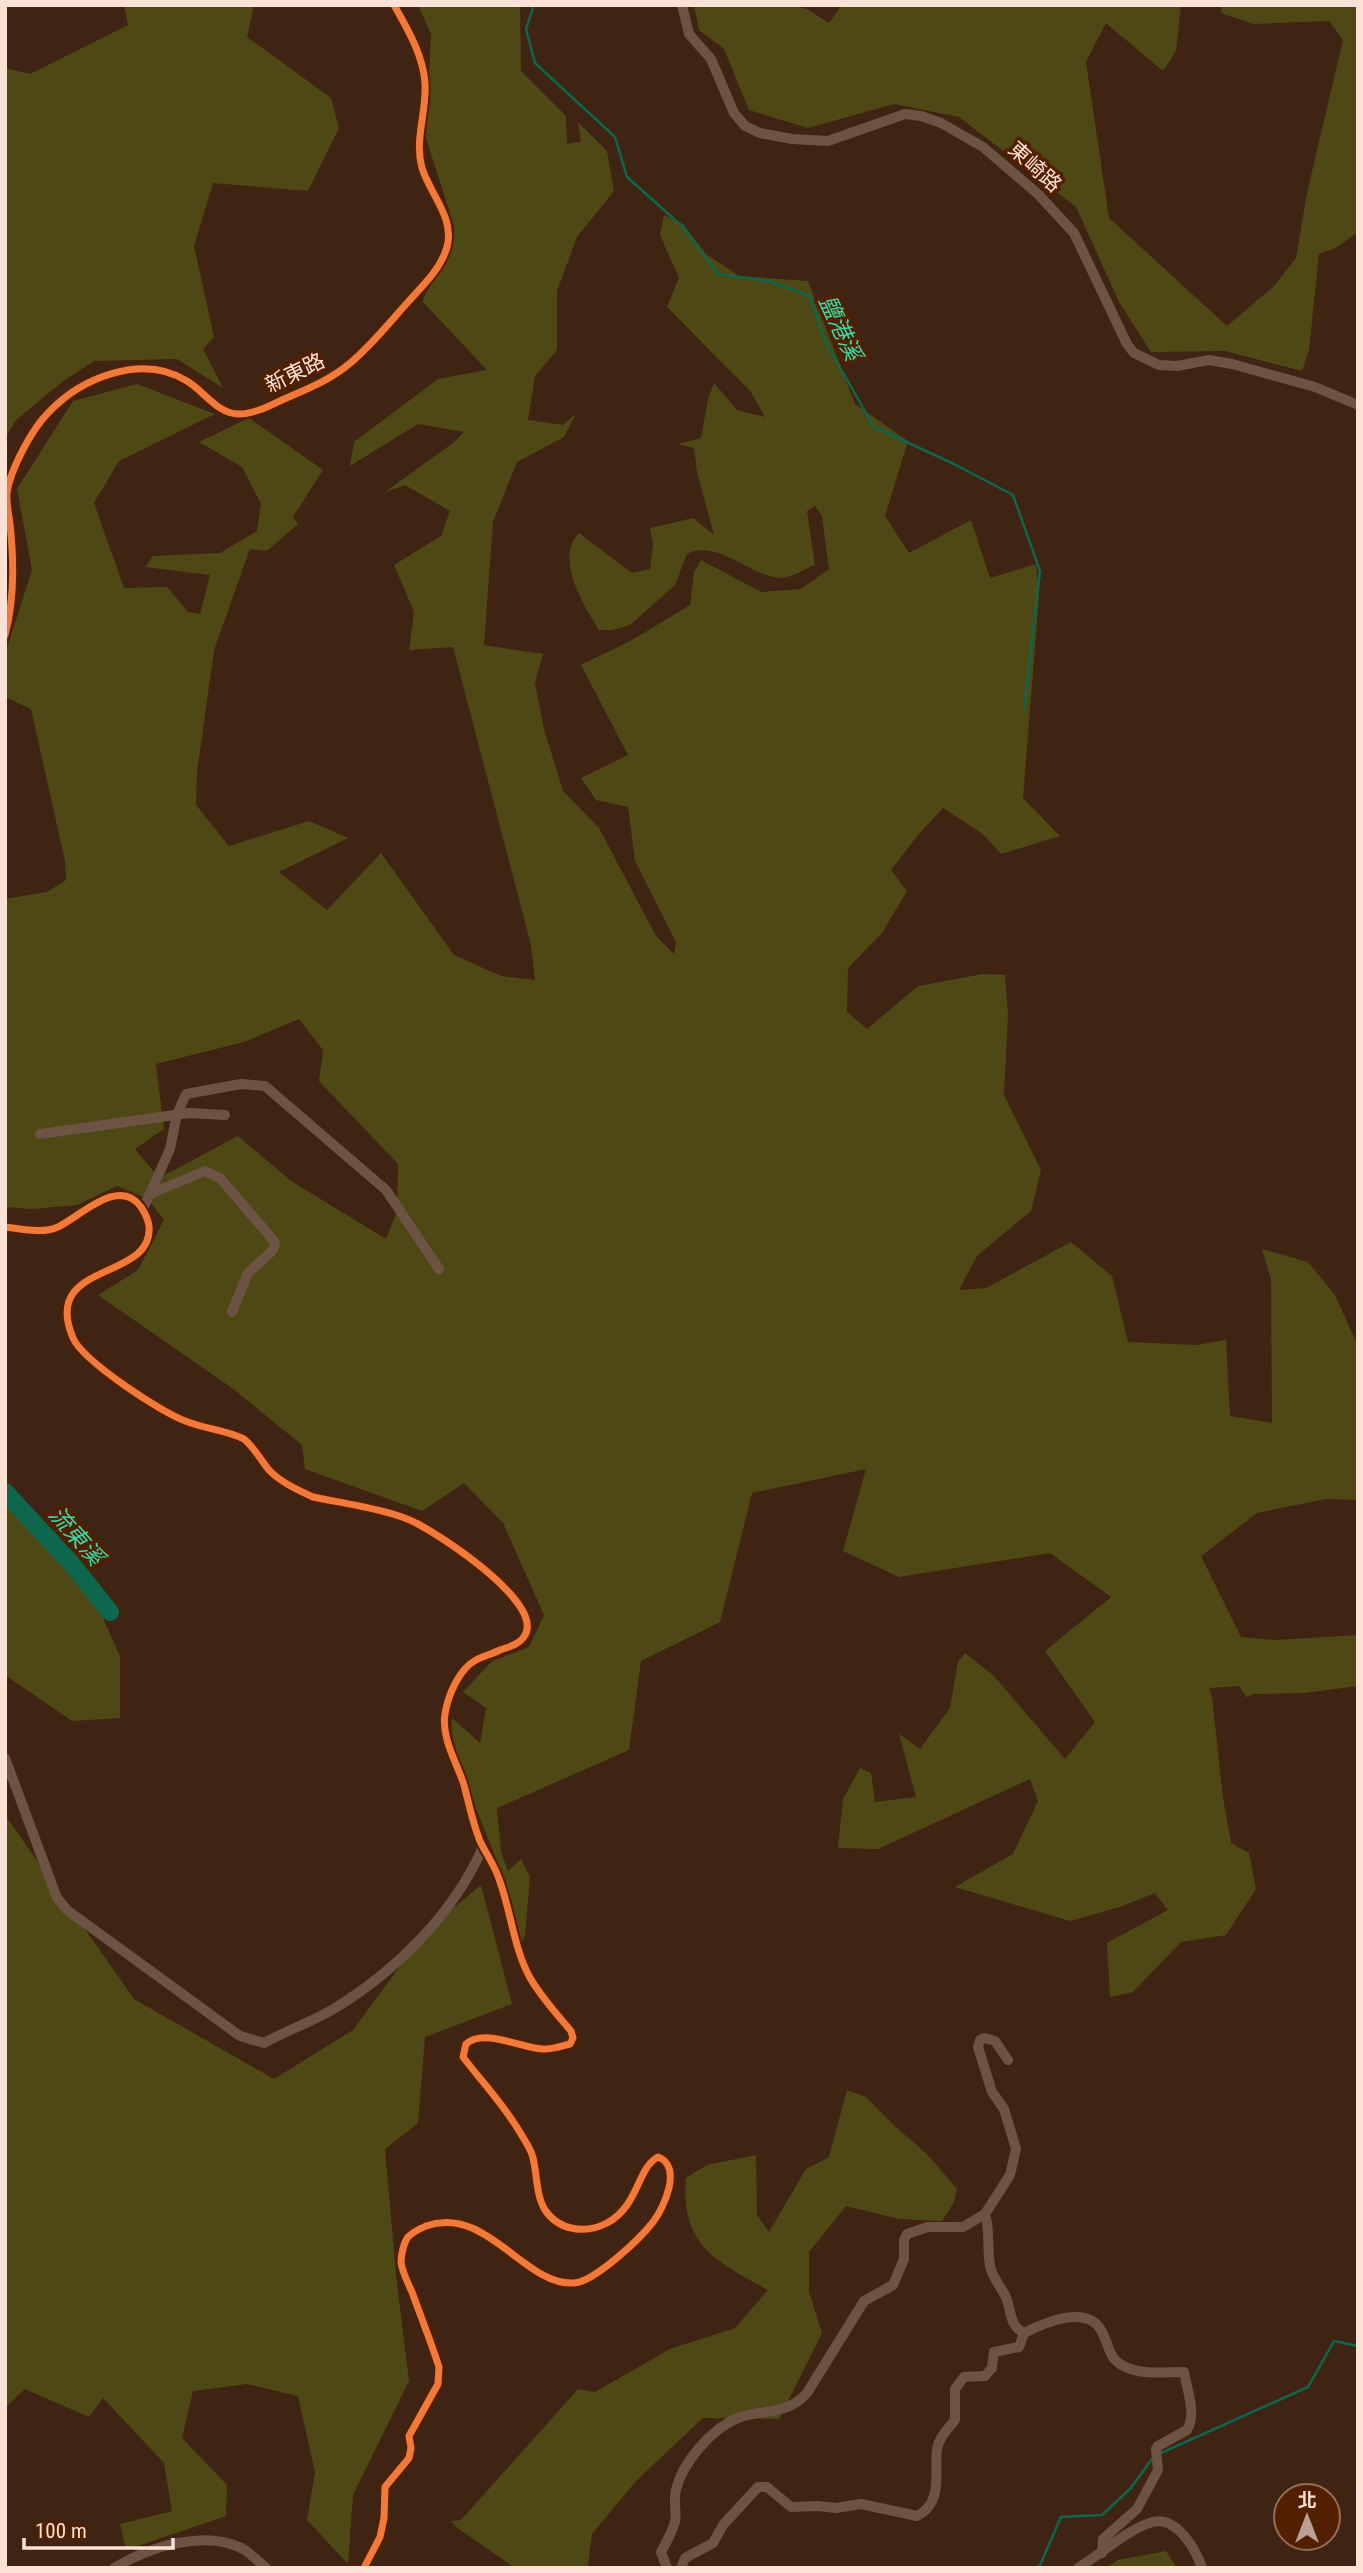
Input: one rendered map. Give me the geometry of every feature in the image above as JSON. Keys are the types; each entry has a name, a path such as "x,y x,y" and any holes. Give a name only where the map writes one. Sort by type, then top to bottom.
{"street":[{"name":"新東路","path":"5,635 12,611 13,579 7,490 37,426 58,403 94,380 138,369 174,374 188,381 224,411 239,414 255,411 320,383 348,365 372,342 438,266 448,245 449,229 421,159 420,135 425,85 417,51 394,5"},
{"name":"東崎路","path":"682,5 689,34 711,59 734,113 745,126 760,133 792,139 828,141 905,114 941,124 983,147 1016,174 1074,233 1127,344 1134,353 1159,365 1177,366 1209,360 1232,364 1315,387 1358,405"},
{"path":"142,1209 170,1149 177,1114 186,1094 241,1084 265,1086 386,1190 439,1269"},
{"path":"40,1133 177,1114 225,1115"},
{"path":"150,1194 205,1171 213,1173 274,1241 275,1245 271,1251 248,1273 232,1312"},
{"path":"5,1227 36,1230 57,1227 114,1196 134,1198 148,1219 149,1228 144,1247 127,1263 89,1278 73,1295 69,1307 70,1331 82,1352 112,1376 172,1415 244,1439 270,1471 303,1492 313,1497 416,1522 476,1562 522,1606 528,1623 523,1638 516,1644 473,1661 459,1676 444,1722 451,1752 483,1847 499,1879 516,1946 528,1973 573,2036 570,2043 544,2050 479,2037 468,2041 462,2052 463,2057 517,2127 532,2155 545,2209 558,2222 571,2229 585,2230 607,2223 620,2214 634,2197 648,2165 654,2159 663,2159 670,2170 671,2180 654,2221 627,2248 586,2281 564,2283 555,2280 469,2226 440,2222 416,2230 406,2239 401,2261 439,2367 438,2384 411,2430 409,2458 386,2487 380,2537 365,2568"},
{"path":"5,1758 57,1898 67,1910 240,2036 253,2041 264,2043 335,2008 396,1965 454,1896 473,1870 483,1847"},
{"path":"667,2568 662,2552 675,2521 676,2487 700,2446 714,2432 737,2418 782,2410 798,2404 864,2301 893,2285 904,2259 904,2240 907,2234 928,2227 963,2227 985,2214 1010,2175 1016,2149 1004,2109 992,2092 978,2047 980,2040 984,2038 995,2041 1008,2060"},
{"path":"985,2214 990,2236 991,2269 1007,2298 1011,2320 1018,2330 1024,2333"},
{"path":"681,2568 685,2558 713,2543 723,2525 758,2487 767,2487 791,2507 836,2508 861,2504 917,2516 923,2513 937,2486 937,2448 941,2438 956,2420 955,2389 964,2377 985,2376 992,2368 994,2352 1018,2347 1024,2333 1043,2323 1079,2317 1088,2319 1102,2330 1112,2356 1124,2367 1141,2372 1184,2372 1191,2411 1190,2426 1187,2430 1156,2449 1158,2470 1137,2509 1103,2539 1102,2553"},
{"path":"1078,2568 1132,2532 1155,2521 1164,2522 1189,2541 1202,2568"},
{"path":"114,2568 146,2552 177,2543 208,2541 228,2543 246,2550 266,2568"}],"shaded area":[{"path":"124,5 254,5 247,37 331,98 339,128 308,191 213,183 194,246 214,337 203,349 223,388 177,359 94,361 62,382 16,420 5,438 5,68 30,74 128,25"},
{"path":"418,5 520,5 521,71 566,116 567,144 581,142 578,122 607,151 614,191 577,237 557,291 557,350 535,376 528,420 563,425 576,414 564,437 517,462 493,522 484,645 543,654 535,683 544,729 563,791 599,828 656,936 674,954 676,942 635,861 628,807 596,800 581,778 628,755 581,665 632,640 690,605 694,572 701,560 761,592 801,589 829,569 822,516 815,506 807,511 815,565 792,575 779,578 767,575 710,551 687,554 675,585 630,625 612,630 599,630 579,595 570,569 569,556 579,533 632,573 650,569 653,544 650,528 693,518 714,535 697,472 694,448 679,444 701,438 708,399 714,383 737,410 765,417 751,392 667,307 679,278 660,235 664,215 683,224 706,254 739,276 808,281 855,404 908,441 885,516 909,553 971,520 990,578 1036,564 1039,596 1023,798 1060,836 1001,854 983,834 943,808 891,870 907,891 882,933 848,968 847,1012 867,1029 918,986 983,974 1005,975 1008,1015 1004,1095 1041,1170 1031,1211 977,1256 959,1290 986,1288 1071,1242 1112,1276 1128,1342 1196,1345 1226,1340 1230,1416 1272,1423 1271,1279 1262,1249 1308,1262 1335,1295 1358,1346 1358,1500 1326,1499 1257,1513 1201,1556 1241,1637 1276,1640 1358,1635 1358,1686 1304,1693 1255,1694 1246,1697 1239,1686 1209,1688 1231,1843 1249,1853 1256,1889 1226,1935 1181,1942 1133,1992 1110,1997 1107,1943 1168,1910 1155,1893 1120,1907 1070,1921 955,1887 1013,1854 1038,1801 1030,1779 878,1849 838,1848 843,1799 860,1768 871,1773 875,1802 916,1797 899,1734 920,1749 950,1708 958,1662 965,1653 994,1676 1065,1759 1095,1722 1045,1651 1111,1597 1050,1553 899,1577 843,1551 866,1469 752,1493 720,1622 641,1661 629,1750 497,1808 501,1852 508,1871 521,1859 530,1877 525,1935 521,1945 501,1872 462,1771 452,1732 452,1718 480,1743 486,1708 463,1692 492,1661 529,1647 544,1615 503,1523 464,1483 422,1511 305,1469 302,1445 232,1388 98,1295 138,1270 164,1220 148,1199 117,1186 77,1205 32,1209 5,1207 5,899 47,892 66,880 65,861 31,709 5,697 5,654 32,570 17,489 73,401 137,384 215,414 119,461 94,503 124,588 167,587 188,612 200,614 210,575 145,567 153,556 220,553 257,531 261,504 242,467 199,442 249,418 323,470 293,517 298,524 267,551 250,549 214,650 197,773 196,805 229,846 309,821 348,838 279,872 327,910 381,853 454,955 501,976 535,980 531,945 453,647 409,650 414,612 394,565 441,536 450,511 405,485 385,492 453,443 464,432 418,424 350,466 354,442 438,379 487,370 422,301 452,247 454,226 426,138 431,34","holes":["299,1019 323,1050 319,1081 398,1164 397,1211 386,1239 291,1181 238,1136 159,1178 135,1149 164,1129 156,1064 244,1042"]},
{"path":"694,5 792,5 807,9 829,23 842,5 1181,5 1176,51 1163,71 1106,23 1086,62 1109,218 1227,326 1274,286 1296,258 1307,193 1343,40 1329,21 1254,24 1221,13 1222,5 1358,5 1358,232 1336,248 1319,254 1309,350 1302,371 1225,351 1151,352 1119,302 1076,207 959,117 894,104 808,128 749,110 724,49 699,30"},
{"path":"5,1494 73,1552 120,1656 120,1718 72,1721 5,1675"},
{"path":"5,1815 134,1999 274,2079 353,2030 426,1931 481,1885 512,2004 425,2037 418,2123 385,2149 409,2381 353,2495 348,2564 307,2520 315,2472 298,2396 247,2384 193,2391 182,2438 227,2485 226,2516 126,2550 120,2524 172,2511 164,2463 103,2398 89,2417 25,2389 5,2408"},
{"path":"847,2090 866,2097 927,2154 957,2189 954,2202 942,2221 899,2219 846,2206 809,2252 809,2292 822,2333 779,2419 703,2418 637,2480 592,2534 588,2566 585,2568 515,2568 456,2527 451,2521 461,2520 578,2389 595,2392 670,2349 735,2328 768,2290 732,2270 705,2248 689,2220 686,2178 707,2165 756,2155 757,2215 769,2232 806,2169 829,2157"},
{"path":"1166,2551 1177,2568 1106,2568 1118,2560"}],"waterway":[{"name":"鹽港溪","path":"534,5 526,29 535,63 615,137 627,177 683,227 718,274 769,281 810,296 826,343 874,427 1013,495 1040,571 1024,711"},
{"name":"流東溪","path":"5,1492 71,1563 110,1612"},
{"path":"1161,2453 1308,2387 1334,2341 1358,2346"},
{"path":"1037,2568 1061,2517 1102,2515 1130,2489 1152,2459"}],"cycle path":[{"path":"5,635 13,580 7,501 9,484 17,462 35,429 62,400 77,389 113,373 151,369 187,381 217,406 231,413 245,414 263,409 318,384 349,364 380,334 436,270 444,255 449,236 445,216 426,178 420,157 424,73 414,43 394,5"},
{"path":"5,1227 52,1229 100,1201 122,1196 132,1199 141,1207 148,1221 146,1244 135,1256 84,1283 72,1295 67,1313 73,1338 80,1348 107,1373 161,1409 188,1422 244,1439 273,1474 295,1489 313,1497 394,1514 429,1530 489,1573 521,1608 527,1624 523,1638 513,1646 479,1659 464,1670 455,1683 444,1723 473,1821 503,1891 524,1964 538,1990 571,2031 573,2038 570,2044 545,2049 483,2038 466,2044 463,2057 508,2114 528,2145 542,2204 558,2222 573,2228 590,2229 618,2216 632,2198 651,2162 658,2157 669,2169 669,2188 657,2216 638,2239 604,2268 583,2281 574,2283 556,2281 538,2272 468,2226 448,2223 426,2226 408,2237 401,2262 439,2367 438,2384 409,2436 409,2458 385,2487 380,2537 364,2568"}]}
